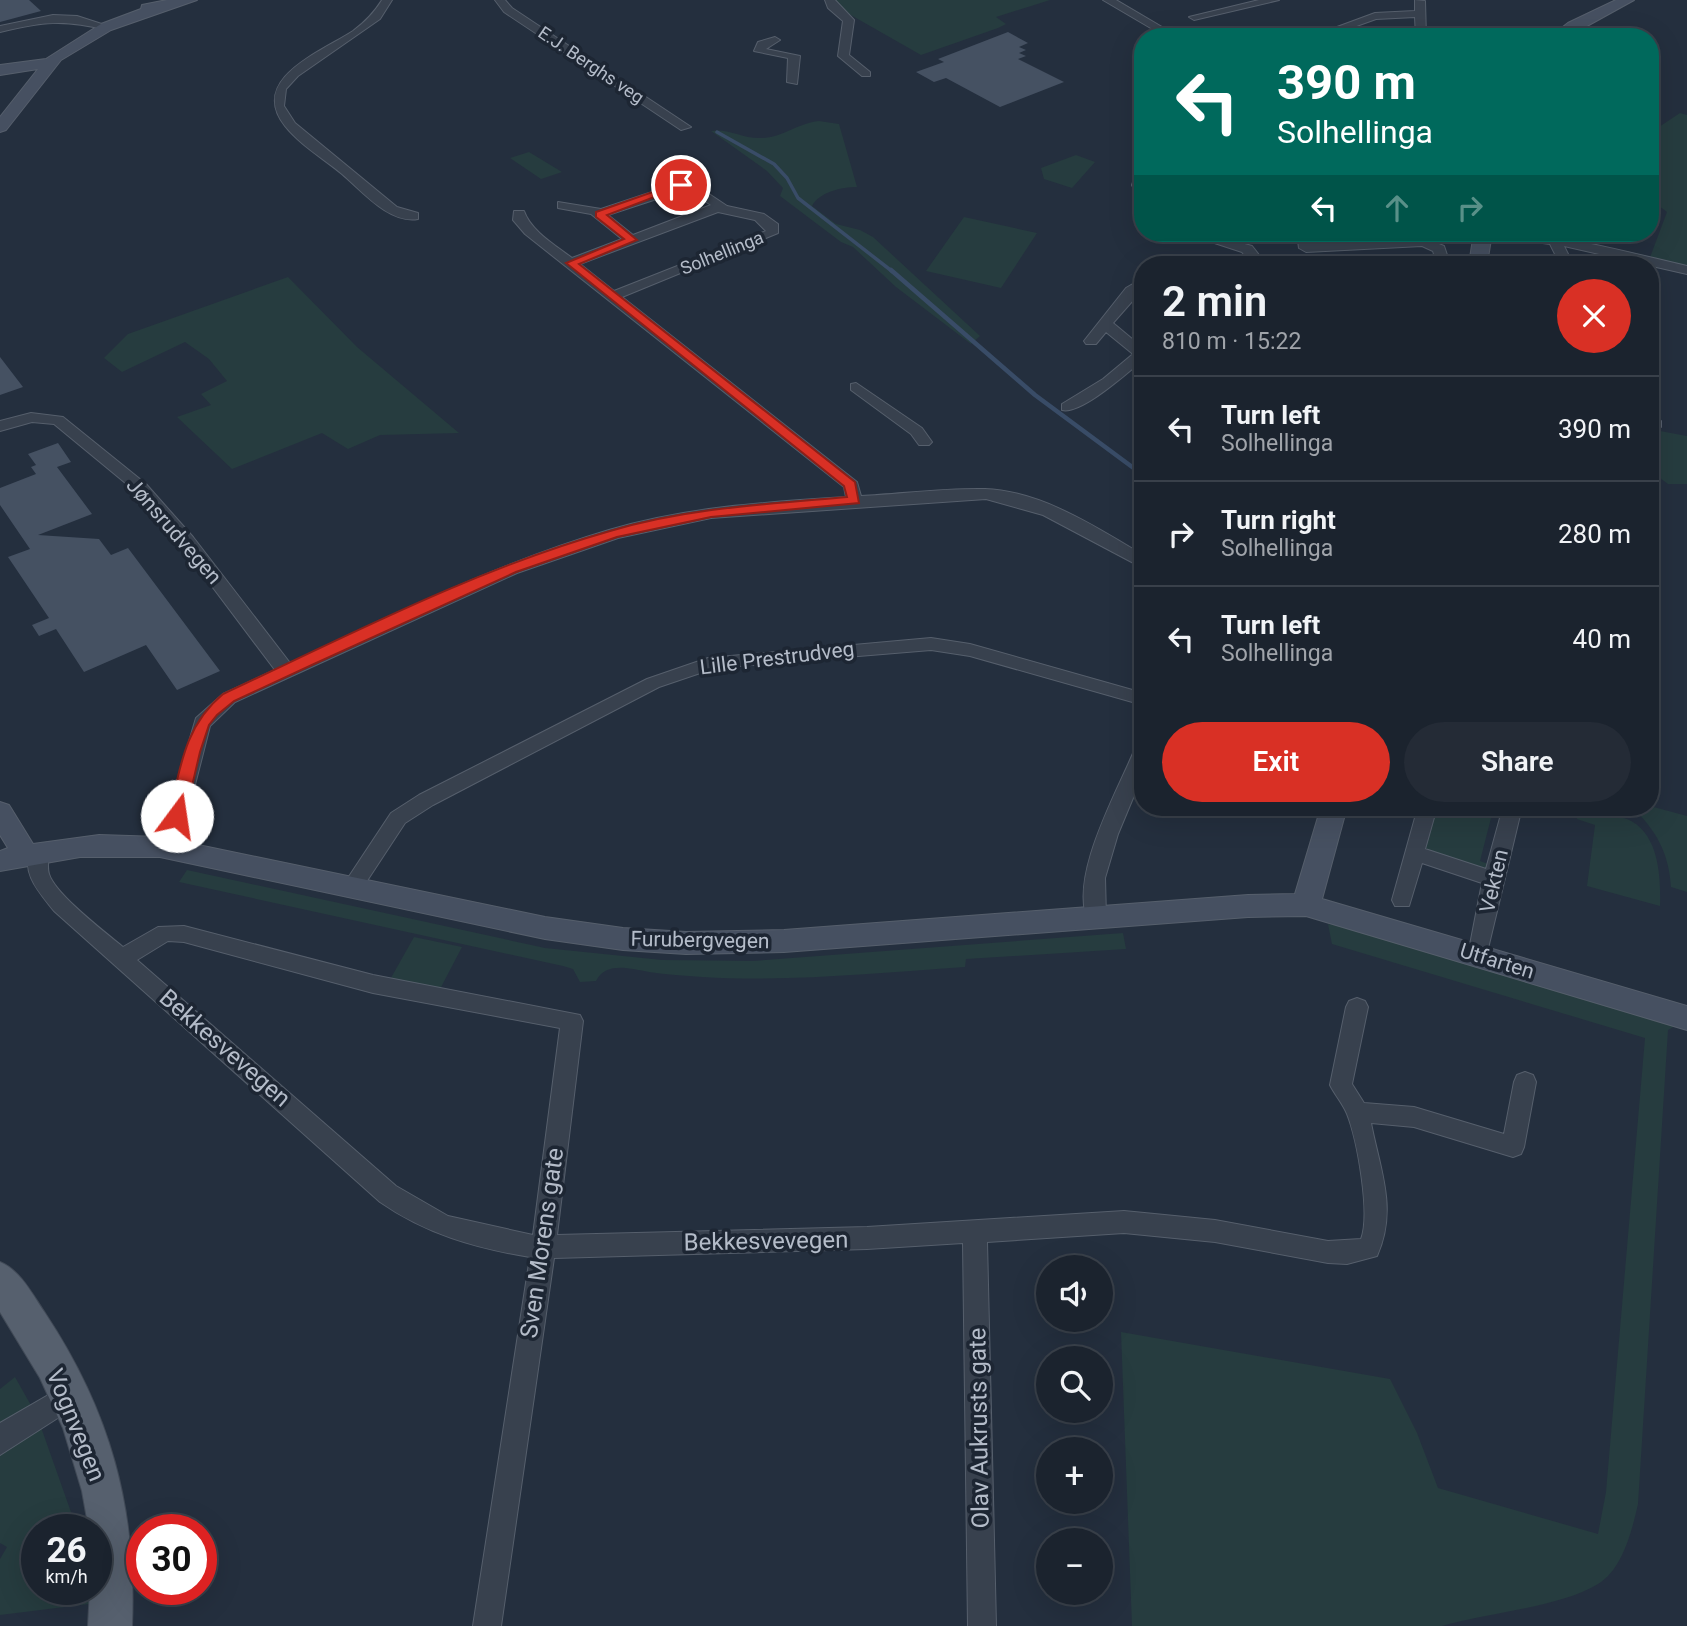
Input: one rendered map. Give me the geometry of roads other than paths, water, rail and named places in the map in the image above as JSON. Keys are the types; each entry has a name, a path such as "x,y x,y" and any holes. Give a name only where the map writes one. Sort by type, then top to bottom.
{"main road":[{"path":"0,128 44,68 104,26 165,5 190,0"},
{"path":"1570,28 1627,0"},
{"path":"0,70 44,68"},
{"path":"0,812 21,848 20,857"},
{"path":"1306,905 1331,816"},
{"name":"Furubergvegen","path":"20,857 107,843 160,847 545,928 623,939 686,943 784,941 1248,906 1306,905"},
{"name":"Utfarten","path":"1306,905 1687,1018"},
{"name":"Vognvegen","path":"0,1280 38,1338 69,1396 86,1438 105,1500 112,1564 110,1626"}],"street":[{"path":"387,0 378,17 365,30 311,60 292,74 279,92 279,109 290,125 392,210 413,216"},
{"name":"E.J. Berghs veg","path":"500,0 508,10 685,127"},
{"path":"830,0 832,6 849,20 843,47 844,56 866,74"},
{"path":"1108,0 1158,28"},
{"path":"1194,17 1274,0"},
{"path":"1420,0 1421,28"},
{"path":"1341,28 1375,16 1422,14"},
{"path":"0,29 56,15 72,16 104,26"},
{"path":"775,40 762,44 760,51 794,56 793,82"},
{"name":"Solhellinga","path":"599,214 688,184 719,204 719,208 765,219 773,227 772,233 612,296"},
{"path":"562,205 586,208 599,214 631,240"},
{"path":"571,263 719,208"},
{"path":"519,214 519,220 530,231 850,485 854,500"},
{"path":"1222,242 1247,249 1253,256"},
{"path":"1304,242 1306,248 1349,242"},
{"path":"1430,242 1439,249 1441,256"},
{"path":"1567,242 1627,256"},
{"path":"1659,263 1687,270"},
{"path":"1091,341 1134,288"},
{"path":"1105,324 1134,348"},
{"path":"1067,407 1108,382 1134,361"},
{"path":"856,387 917,431 924,442"},
{"name":"Jønsrudvegen","path":"0,426 31,417 58,420 141,487 187,541 286,671"},
{"path":"160,847 177,816 202,723 229,698 511,569 575,545 636,528 711,513 961,493 1010,497 1067,518 1134,558"},
{"name":"Lille Prestrudveg","path":"352,887 398,818 426,800 653,683 714,662 894,645 939,645 970,650 1134,696"},
{"path":"1096,917 1093,905 1096,875 1134,775"},
{"path":"1402,900 1424,816"},
{"name":"Vekten","path":"1478,955 1493,879 1510,816"},
{"path":"1414,853 1493,879"},
{"name":"Bekkesvevegen","path":"20,857 61,905 408,1209 456,1232 488,1241 541,1247 867,1238 1144,1222 1215,1231 1328,1252 1369,1248 1378,1224 1376,1202 1358,1112 1341,1085 1357,1007"},
{"name":"Sven Morens gate","path":"121,958 165,933 184,934 373,985 572,1021 487,1626"},
{"path":"1358,1112 1414,1117 1513,1147 1525,1082"},
{"name":"Olav Aukrusts gate","path":"975,1231 982,1626"},
{"path":"0,1442 7,1434 69,1396"}],"waterway":[{"path":"717,132 774,164 787,178 798,198 893,272"},
{"path":"891,270 1035,395 1134,468"}]}
